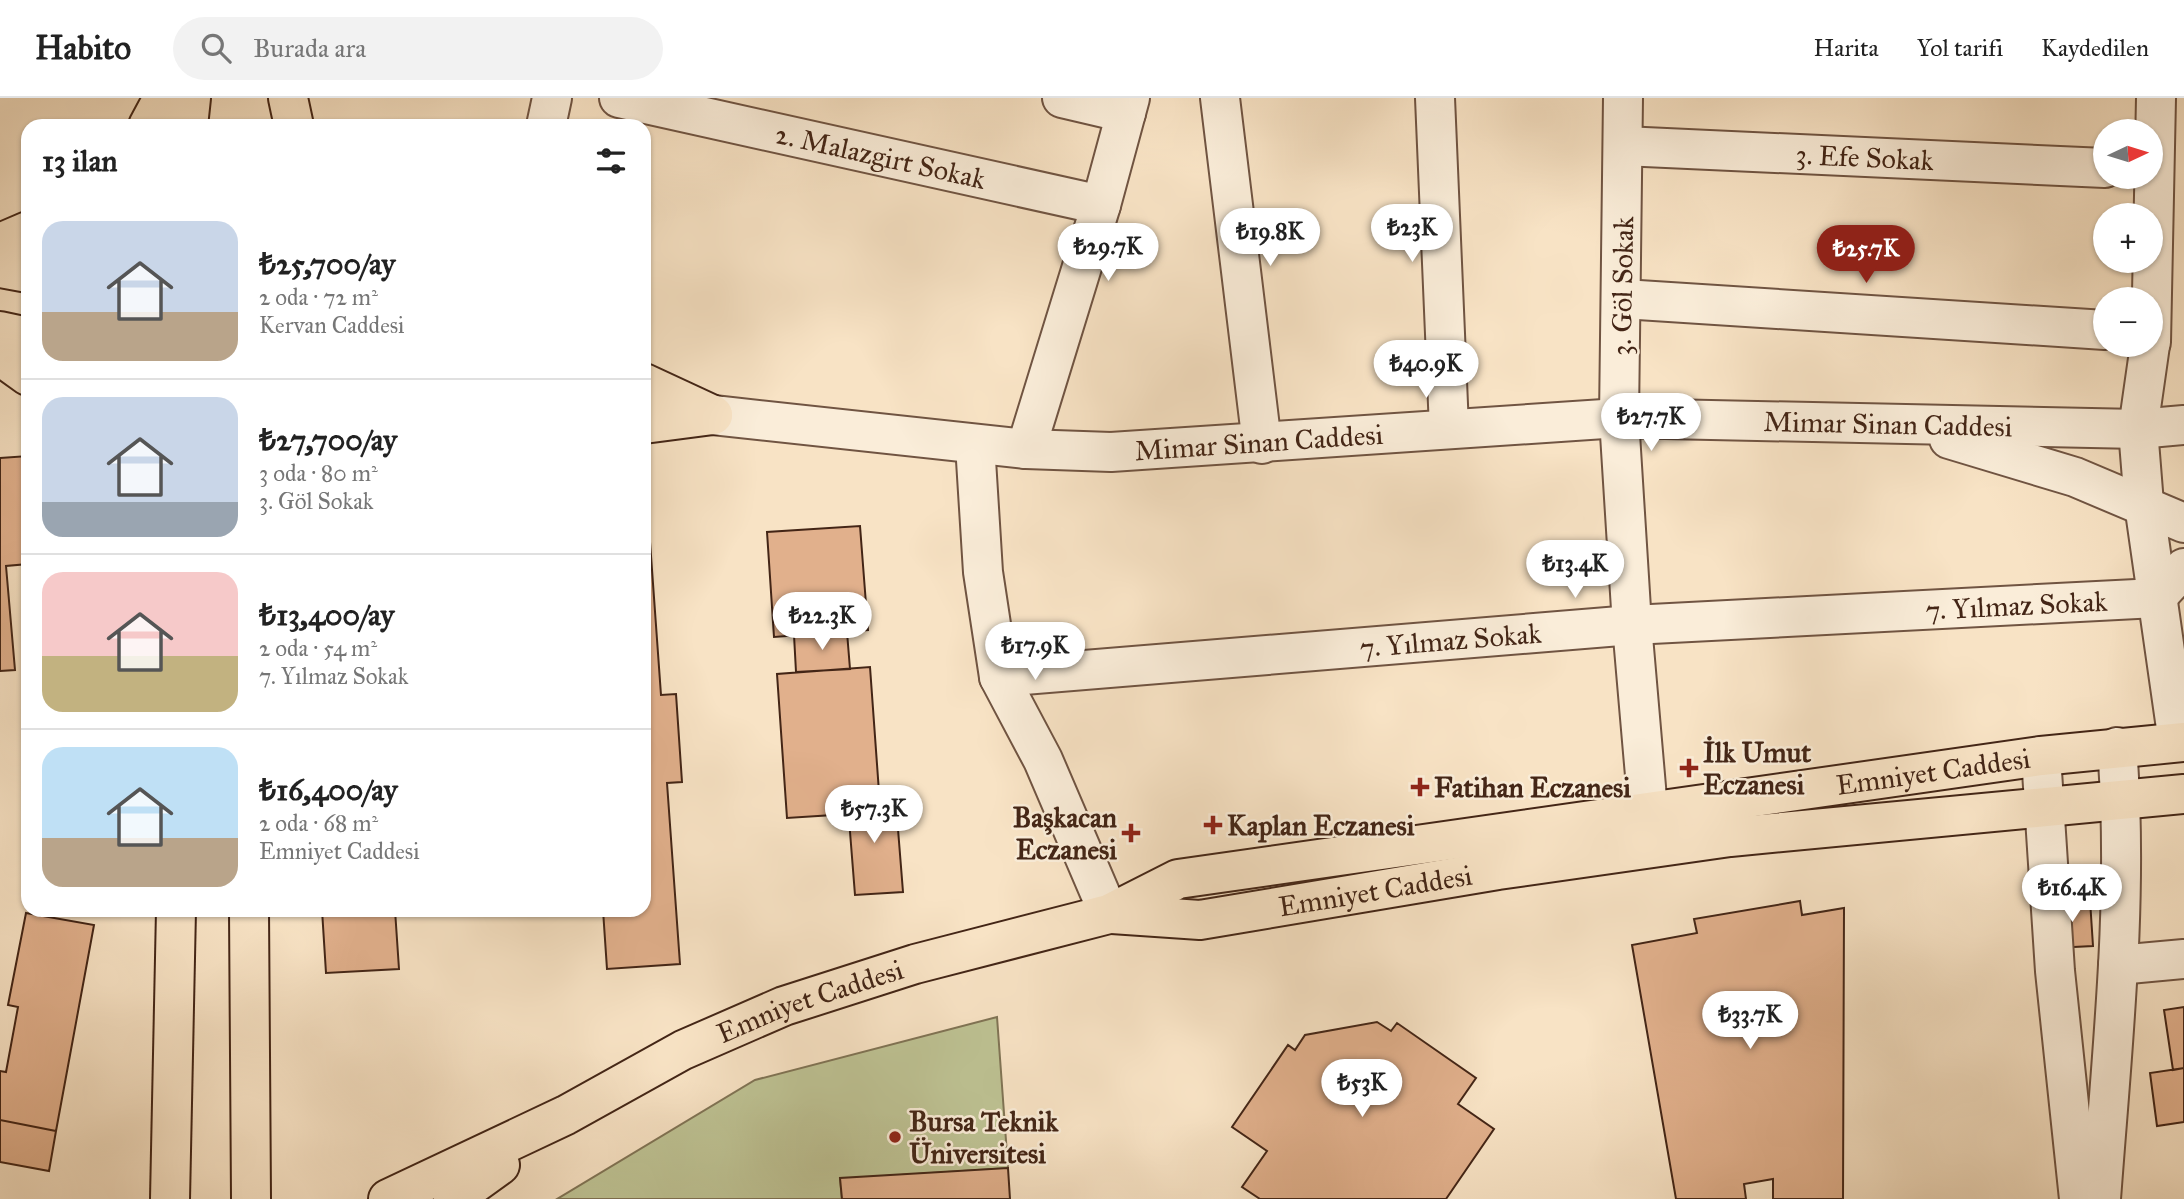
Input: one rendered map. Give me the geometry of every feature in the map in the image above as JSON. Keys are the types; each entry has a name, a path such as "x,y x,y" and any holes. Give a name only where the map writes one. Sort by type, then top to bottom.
{"main road":[{"path":"152,119 163,98"},
{"path":"189,119 191,98"},
{"path":"279,119 281,98"},
{"path":"288,98 293,119"},
{"path":"0,243 21,234"},
{"path":"0,268 21,272"},
{"path":"0,331 21,336"},
{"path":"0,356 21,371"},
{"path":"651,386 713,415"},
{"path":"651,423 713,415"},
{"name":"Emniyet Caddesi","path":"566,1115 684,1050 784,1006 915,964 1110,914 1178,879 2041,756 2181,742"},
{"name":"Emniyet Caddesi","path":"1110,914 1200,920 1498,870 1730,837 2184,794"},
{"path":"170,1199 176,917"},
{"path":"249,917 251,1199"},
{"path":"388,1199 566,1115"},
{"path":"453,1199 566,1115"},
{"path":"251,1151 269,1199"}],"street":[{"path":"548,119 552,98"},
{"name":"2. Malazgirt Sokak","path":"619,98 1101,205"},
{"path":"1026,449 1101,205 1128,106 1062,98"},
{"path":"1220,98 1262,444"},
{"path":"1435,98 1449,428"},
{"name":"3. Göl Sokak","path":"1623,98 1623,299 1619,418 1632,625 1648,810"},
{"path":"2155,119 2156,98"},
{"name":"3. Efe Sokak","path":"1623,146 2093,168"},
{"path":"2153,189 2156,287"},
{"path":"1623,299 2093,329"},
{"path":"2153,357 2138,429 2156,598 2181,742"},
{"name":"Mimar Sinan Caddesi","path":"713,415 1026,449 1111,452 1262,444 1449,428 1619,418 2138,429 2184,425"},
{"path":"1877,424 1962,441 2075,477 2184,523"},
{"path":"975,444 983,572 999,677 1043,760 1110,914"},
{"path":"2156,598 2184,568"},
{"name":"7. Yılmaz Sokak","path":"999,677 1632,625 2156,598"},
{"path":"2101,1199 2118,965 2121,799 2117,747"},
{"path":"2041,756 2055,971 2079,1199"},
{"path":"2118,965 2184,958"}],"green space":[{"path":"997,1017 1008,1168 840,1179 842,1199 557,1199 755,1080"}],"building":[{"path":"21,456 21,565 6,566 15,670 0,671 0,458"},
{"path":"860,526 868,630 774,637 767,532"},
{"path":"651,556 661,695 676,694 682,782 667,783 680,964 607,969 603,917 651,917"},
{"path":"847,632 850,669 796,672 794,635"},
{"path":"870,667 879,792 831,796 833,815 787,818 777,674"},
{"path":"879,792 880,805 896,804 903,892 855,895 847,794"},
{"path":"2090,900 2093,946 2054,948 2051,902"},
{"path":"1800,901 1802,915 1844,908 1843,1199 1773,1199 1773,1179 1744,1184 1746,1199 1676,1199 1632,945 1697,933 1694,919"},
{"path":"25,917 49,917 94,925 56,1131 0,1120 0,1071 6,1072 18,1007 8,1005"},
{"path":"322,917 395,917 399,969 326,973"},
{"path":"2184,1007 2184,1068 2173,1070 2164,1010"},
{"path":"1377,1022 1391,1031 1397,1023 1476,1078 1458,1104 1494,1129 1446,1199 1260,1199 1242,1187 1267,1151 1232,1127 1288,1045 1295,1050 1305,1035"},
{"path":"2184,1068 2184,1122 2157,1126 2150,1073"},
{"path":"0,1120 56,1131 49,1171 0,1162"},
{"path":"1008,1168 1010,1199 842,1199 840,1178"}],"place":[{"name":"İlk Umut Eczanesi","path":"1689,768"},
{"name":"Fatihan Eczanesi","path":"1420,787"},
{"name":"Kaplan Eczanesi","path":"1213,825"},
{"name":"Başkacan Eczanesi","path":"1131,833"},
{"name":"Bursa Teknik Üniversitesi","path":"895,1137"}]}
